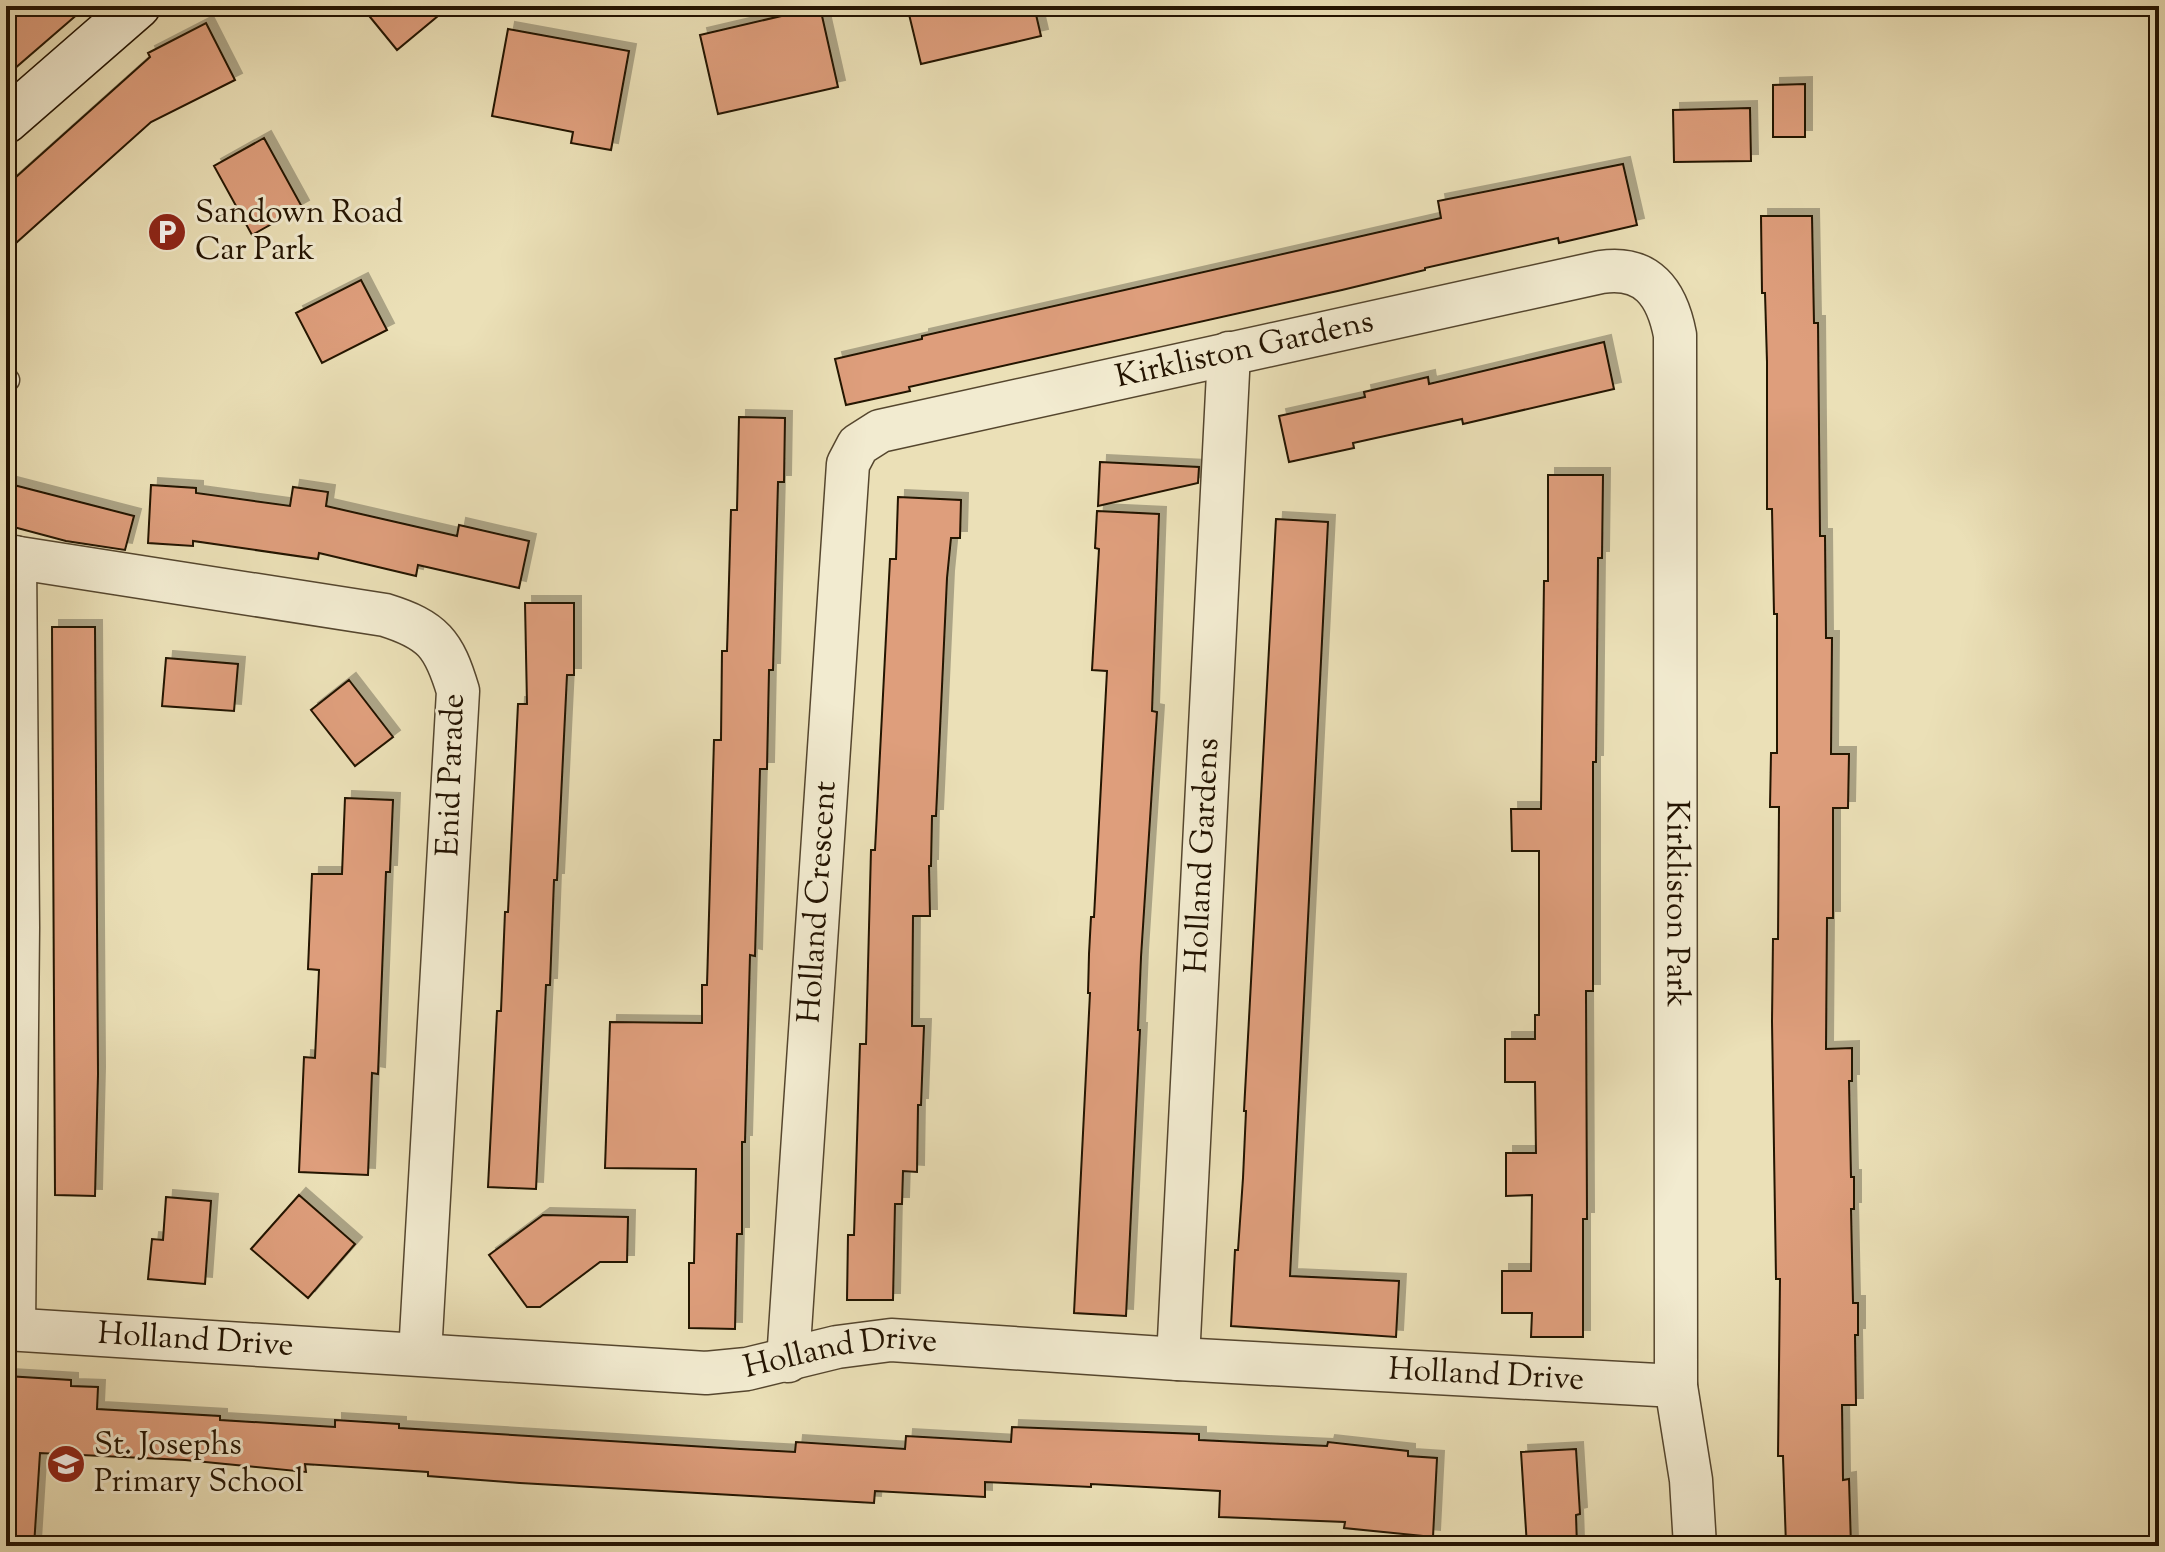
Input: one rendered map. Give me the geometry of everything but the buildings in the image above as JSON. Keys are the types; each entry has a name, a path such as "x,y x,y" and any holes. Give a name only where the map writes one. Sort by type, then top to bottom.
{"street":[{"path":"6,121 138,6"},
{"name":"Kirkliston Gardens","path":"858,445 880,431 1229,353 1601,272 1617,269 1636,273"},
{"name":"Kirkliston Park","path":"1636,273 1658,291 1670,311 1675,335 1676,1386 1691,1480 1695,1546"},
{"name":"Holland Gardens","path":"1178,1359 1229,353"},
{"name":"Holland Crescent","path":"788,1361 848,464 858,445"},
{"path":"10,1329 18,927 11,557"},
{"name":"Enid Parade","path":"11,557 385,615 415,624 436,641 450,665 458,691 420,1354"},
{"name":"Holland Drive","path":"10,1329 706,1373 747,1369 837,1347 891,1340 1676,1386"}],"place":[{"name":"Sandown Road Car Park","path":"167,232"},
{"name":"St. Josephs Primary School","path":"66,1464"}]}
